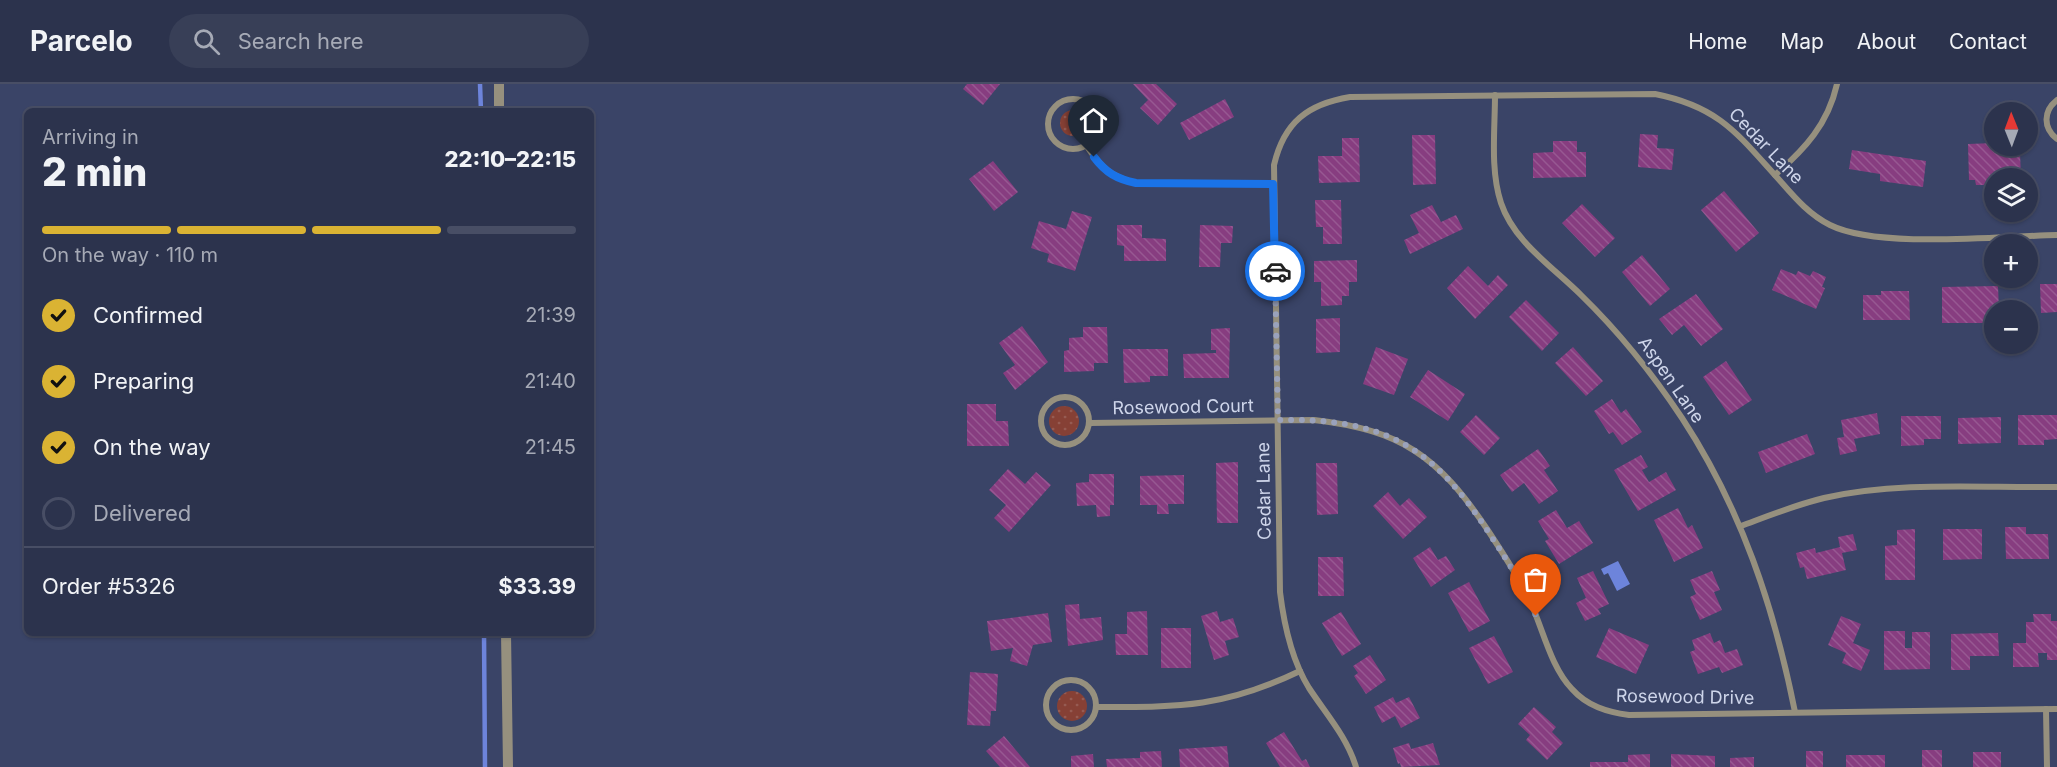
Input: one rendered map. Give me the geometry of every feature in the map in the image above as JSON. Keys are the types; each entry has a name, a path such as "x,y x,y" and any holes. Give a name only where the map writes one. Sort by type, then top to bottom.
{"street":[{"path":"499,84 499,108"},
{"path":"1775,175 1808,145 1823,124 1837,84"},
{"name":"Cedar Lane","path":"1356,767 1343,738 1300,671 1289,641 1280,592 1273,184 1276,153 1288,130 1305,112 1328,100 1350,97 1655,94 1682,99 1719,118 1800,204 1818,218 1856,234 1926,238 2057,235"},
{"name":"Aspen Lane","path":"1495,95 1496,176 1506,215 1518,234 1616,332 1654,378 1714,472 1741,526 1768,598 1782,646 1795,712"},
{"path":"1077,99 1092,108 1096,115 1096,132 1086,145 1071,148 1056,142 1051,136 1048,121 1050,113 1060,102 1077,99"},
{"path":"2057,100 2050,106 2046,121 2048,128 2057,139"},
{"path":"1086,145 1103,169 1116,178 1136,183 1273,184"},
{"name":"Rosewood Court","path":"1065,397 1080,402 1089,415 1090,423 1083,438 1070,445 1061,445 1047,437 1041,423 1045,408 1051,402 1065,397"},
{"name":"Rosewood Court","path":"1090,423 1278,420"},
{"name":"Rosewood Drive","path":"1278,420 1314,420 1350,424 1374,430 1410,447 1437,466 1473,509 1510,563 1528,598 1563,679 1591,705 1629,715 2057,709"},
{"path":"1741,526 1800,504 1861,492 2057,487"},
{"path":"506,636 508,767"},
{"path":"1096,707 1210,704 1246,695 1300,671"},
{"path":"1065,680 1073,680 1087,686 1093,692 1096,707 1094,715 1082,728 1065,730 1051,720 1046,704 1052,689 1065,680"},
{"path":"2046,709 2047,767"}],"shaded area":[{"path":"1073,110 1082,114 1086,123 1082,132 1073,136 1064,132 1060,123 1064,114"},
{"path":"1064,406 1070,407 1078,415 1078,427 1070,435 1064,436 1058,435 1050,427 1049,421 1050,415 1058,407"},
{"path":"1072,691 1083,695 1087,706 1083,717 1072,721 1061,717 1057,706 1061,695"}],"water":[{"path":"1618,561 1630,584 1617,591 1608,573 1604,575 1601,569"}],"building":[{"path":"967,84 1000,84 983,105 963,89"},
{"path":"1133,84 1156,84 1177,104 1158,125 1140,108 1148,100"},
{"path":"1225,99 1234,117 1189,140 1180,123"},
{"path":"1640,134 1658,135 1657,148 1674,149 1672,170 1638,167"},
{"path":"1412,135 1435,135 1436,184 1413,185"},
{"path":"1342,138 1359,138 1360,182 1319,183 1318,156 1342,156"},
{"path":"1553,141 1577,141 1577,152 1586,152 1586,177 1533,178 1533,153 1553,152"},
{"path":"1984,143 1984,156 2020,156 2021,168 1984,168 1984,185 1976,185 1975,180 1969,180 1968,144"},
{"path":"1852,150 1926,161 1923,187 1880,181 1880,174 1849,169"},
{"path":"993,161 1018,192 994,211 969,179"},
{"path":"1724,191 1759,233 1736,252 1701,210"},
{"path":"1315,200 1341,200 1342,244 1323,244 1323,227 1316,227"},
{"path":"1582,204 1615,238 1595,257 1562,223"},
{"path":"1432,205 1441,222 1456,215 1463,229 1410,254 1404,240 1419,233 1410,215"},
{"path":"1072,211 1092,217 1075,271 1047,262 1049,254 1031,248 1039,221 1066,229"},
{"path":"1117,225 1142,225 1142,238 1166,239 1166,261 1124,261 1124,246 1117,245"},
{"path":"1200,225 1233,226 1232,243 1221,243 1220,267 1199,267"},
{"path":"1642,255 1670,289 1650,306 1622,272"},
{"path":"1357,260 1357,282 1349,282 1349,296 1342,296 1342,305 1321,306 1321,282 1314,282 1314,261"},
{"path":"1468,266 1488,286 1498,275 1508,285 1475,319 1447,288"},
{"path":"1781,269 1796,275 1798,271 1810,276 1813,271 1826,277 1822,287 1825,288 1816,309 1772,290"},
{"path":"2040,284 2057,284 2057,312 2041,313"},
{"path":"1942,287 1998,288 1999,300 1984,300 1984,323 1942,323"},
{"path":"1881,291 1909,291 1910,320 1863,320 1863,295 1881,295"},
{"path":"1696,294 1723,329 1701,346 1684,325 1672,335 1659,319"},
{"path":"1526,300 1559,333 1542,351 1509,317"},
{"path":"1340,318 1340,352 1316,353 1316,319"},
{"path":"1022,326 1048,362 1015,390 1003,373 1015,365 999,343"},
{"path":"1083,327 1107,327 1108,363 1094,363 1094,371 1064,372 1064,351 1069,350 1069,338 1083,337"},
{"path":"1230,328 1229,378 1184,378 1183,354 1216,353 1216,350 1211,350 1211,329"},
{"path":"1376,347 1408,359 1394,395 1363,384"},
{"path":"1573,347 1603,381 1586,396 1555,363"},
{"path":"1123,349 1168,349 1168,376 1150,376 1150,382 1124,383"},
{"path":"1726,361 1752,400 1729,415 1703,377"},
{"path":"1428,370 1465,394 1448,421 1410,397"},
{"path":"1612,399 1621,413 1626,409 1642,432 1622,445 1613,432 1609,434 1594,411"},
{"path":"967,404 996,404 996,421 1008,421 1009,446 967,446"},
{"path":"1877,413 1880,434 1854,439 1857,451 1840,455 1837,438 1844,437 1841,420"},
{"path":"1476,415 1500,438 1484,455 1460,432"},
{"path":"2018,415 2057,415 2057,439 2044,440 2044,445 2018,445"},
{"path":"1901,416 1941,416 1941,439 1924,439 1924,445 1901,446"},
{"path":"2001,417 2001,443 1958,444 1958,418"},
{"path":"1807,434 1815,454 1766,473 1758,452"},
{"path":"1538,449 1550,466 1544,470 1558,491 1539,504 1524,483 1512,492 1500,475"},
{"path":"1641,455 1648,467 1642,470 1649,482 1666,472 1676,490 1638,511 1614,470"},
{"path":"1238,462 1238,523 1217,523 1216,463"},
{"path":"1316,463 1337,463 1338,514 1317,515"},
{"path":"1008,469 1025,484 1036,472 1051,485 1009,532 994,518 1006,505 989,490"},
{"path":"1089,474 1114,474 1114,505 1110,505 1110,516 1097,517 1096,505 1077,506 1076,483 1089,482"},
{"path":"1184,475 1184,504 1168,504 1169,514 1157,514 1157,505 1140,505 1140,476"},
{"path":"1388,492 1400,506 1409,498 1427,517 1403,539 1373,506"},
{"path":"1678,508 1688,528 1692,525 1703,548 1674,562 1654,520"},
{"path":"1556,510 1567,528 1579,521 1593,543 1559,564 1545,541 1549,539 1538,521"},
{"path":"2005,527 2026,527 2026,534 2048,534 2049,559 2006,559"},
{"path":"1915,529 1915,580 1885,580 1885,546 1897,545 1897,530"},
{"path":"1943,529 1982,529 1982,559 1943,560"},
{"path":"1853,534 1857,550 1842,553 1846,570 1807,579 1804,567 1800,568 1796,553 1815,548 1816,553 1840,547 1838,537"},
{"path":"1430,547 1438,560 1446,556 1455,570 1431,587 1413,558"},
{"path":"1318,557 1343,557 1344,596 1318,596"},
{"path":"1593,571 1609,604 1598,609 1601,614 1585,621 1576,603 1586,598 1577,578"},
{"path":"1712,571 1720,590 1714,592 1722,610 1700,620 1690,597 1696,594 1690,580"},
{"path":"1469,582 1490,621 1469,632 1448,593"},
{"path":"1079,604 1080,619 1101,617 1103,640 1068,646 1065,605"},
{"path":"1147,611 1148,655 1116,655 1115,634 1127,634 1127,612"},
{"path":"1217,611 1220,622 1233,618 1239,637 1225,641 1229,655 1214,660 1201,616"},
{"path":"1341,612 1361,644 1342,656 1322,623"},
{"path":"1048,613 1052,642 1033,645 1027,666 1010,661 1013,648 991,651 987,621"},
{"path":"2033,614 2051,614 2051,621 2057,621 2057,660 2047,660 2047,653 2038,653 2039,667 2013,667 2013,643 2026,643 2026,622 2034,622"},
{"path":"1841,616 1861,624 1853,643 1870,650 1861,671 1842,663 1846,653 1828,645"},
{"path":"1161,628 1191,628 1191,668 1161,668"},
{"path":"1609,628 1649,645 1636,674 1596,657"},
{"path":"1884,631 1905,631 1905,648 1912,648 1912,632 1930,632 1930,669 1884,670"},
{"path":"1710,633 1714,643 1720,640 1725,653 1737,649 1743,665 1722,673 1719,667 1698,674 1690,652 1695,650 1692,640"},
{"path":"1998,633 1999,656 1970,656 1970,670 1951,670 1951,634"},
{"path":"1494,636 1513,672 1488,684 1469,648"},
{"path":"1370,655 1386,680 1366,694 1354,676 1358,673 1353,666"},
{"path":"970,672 998,674 996,711 991,711 990,726 967,725"},
{"path":"1393,697 1396,703 1409,697 1420,718 1401,728 1395,716 1382,723 1374,707"},
{"path":"1534,707 1556,727 1552,732 1563,743 1547,760 1526,740 1530,735 1518,724"},
{"path":"1284,732 1302,761 1306,759 1310,767 1280,767 1266,743"},
{"path":"1004,736 1030,767 1000,767 986,751"},
{"path":"1409,743 1411,749 1433,743 1440,765 1401,767 1393,748"},
{"path":"1227,746 1229,767 1180,767 1179,749"},
{"path":"1922,750 1942,750 1942,767 1922,767"},
{"path":"1161,751 1162,767 1107,767 1106,759 1140,758 1140,752"},
{"path":"1806,751 1823,751 1823,767 1806,767"},
{"path":"1973,752 2001,752 2001,767 1973,767"},
{"path":"1093,754 1094,767 1071,767 1071,756"},
{"path":"1650,754 1650,767 1590,767 1590,762 1628,762 1628,755"},
{"path":"1671,754 1715,756 1715,767 1671,767"},
{"path":"1846,755 1885,755 1885,767 1846,767"},
{"path":"1754,757 1754,767 1730,767 1730,758"}],"waterway":[{"path":"480,84 481,108"},
{"path":"484,636 485,767"}],"way so far":[{"path":"1275,271 1278,420 1314,420 1350,424 1374,430 1417,451 1437,466 1454,483 1510,563 1536,616"}],"route":[{"path":"1094,157 1103,169 1116,178 1136,183 1273,184 1275,271"}]}
